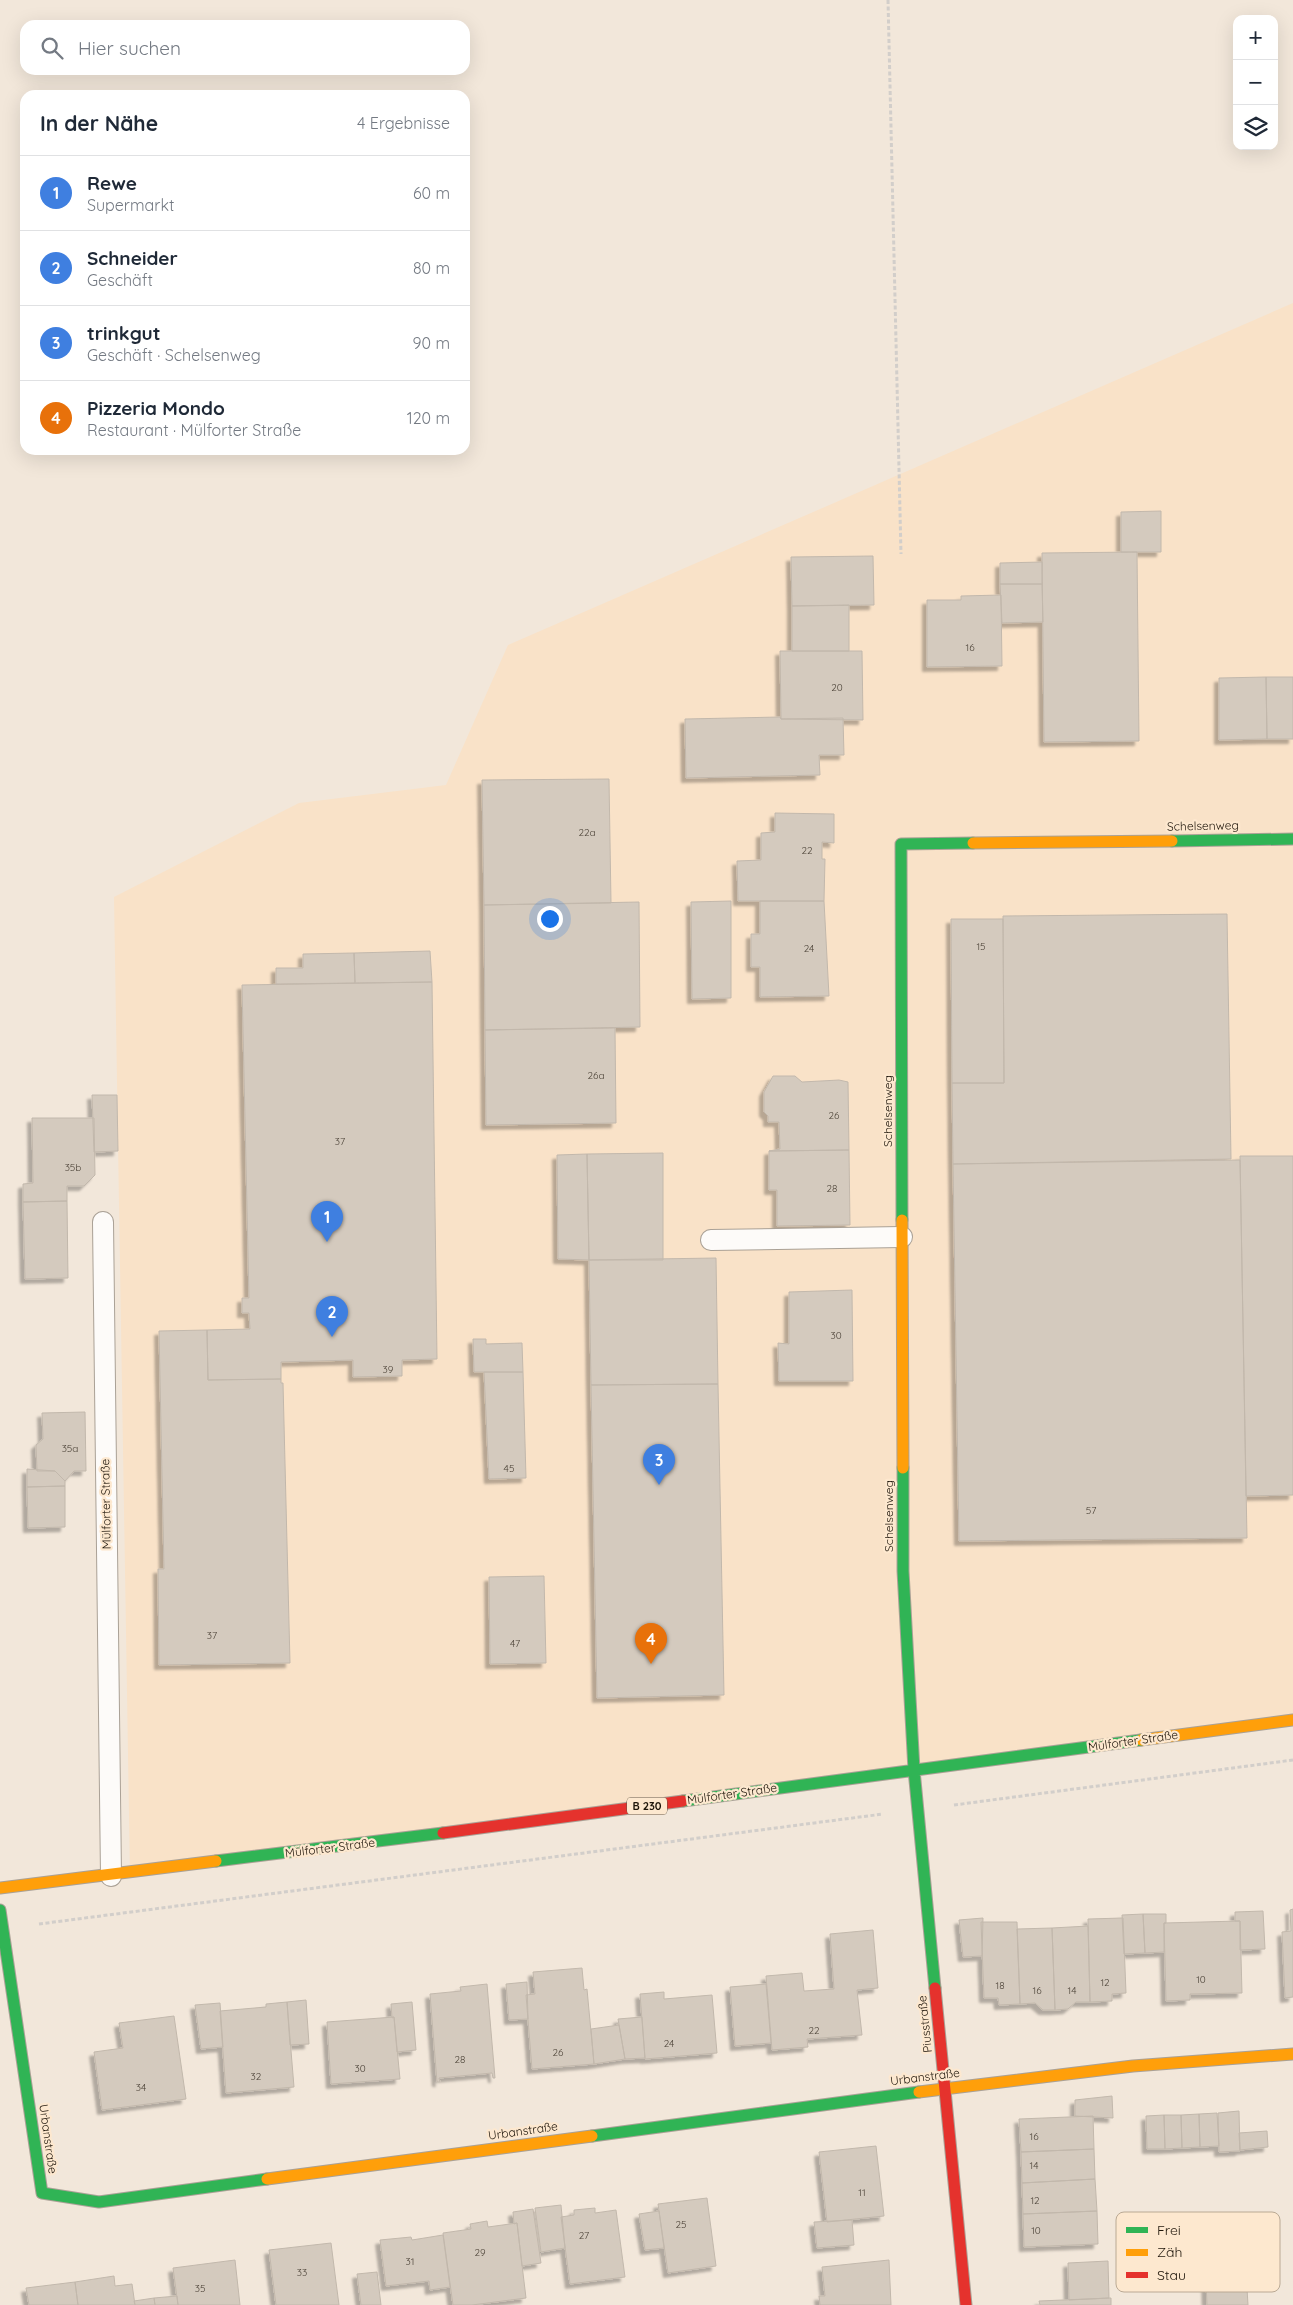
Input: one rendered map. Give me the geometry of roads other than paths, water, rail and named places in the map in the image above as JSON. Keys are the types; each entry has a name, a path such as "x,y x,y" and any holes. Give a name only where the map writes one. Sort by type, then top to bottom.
{"street":[{"name":"Schelsenweg","path":"914,1770 903,1571 901,844 1293,839"},
{"name":"Mülforter Straße","path":"0,1888 110,1876 1293,1720"},
{"name":"Piusstraße","path":"914,1770 966,2305"},
{"name":"Urbanstraße","path":"0,1910 42,2193 99,2202 946,2088 1133,2066 1293,2054"}],"lane":[{"name":"Mülforter Straße","path":"103,1222 110,1876"},
{"path":"710,1240 902,1237"}],"place":[{"name":"Rewe","path":"327,1242"},
{"name":"Schneider","path":"332,1337"},
{"name":"trinkgut","path":"659,1485"},
{"name":"Pizzeria Mondo","path":"651,1664"}]}
